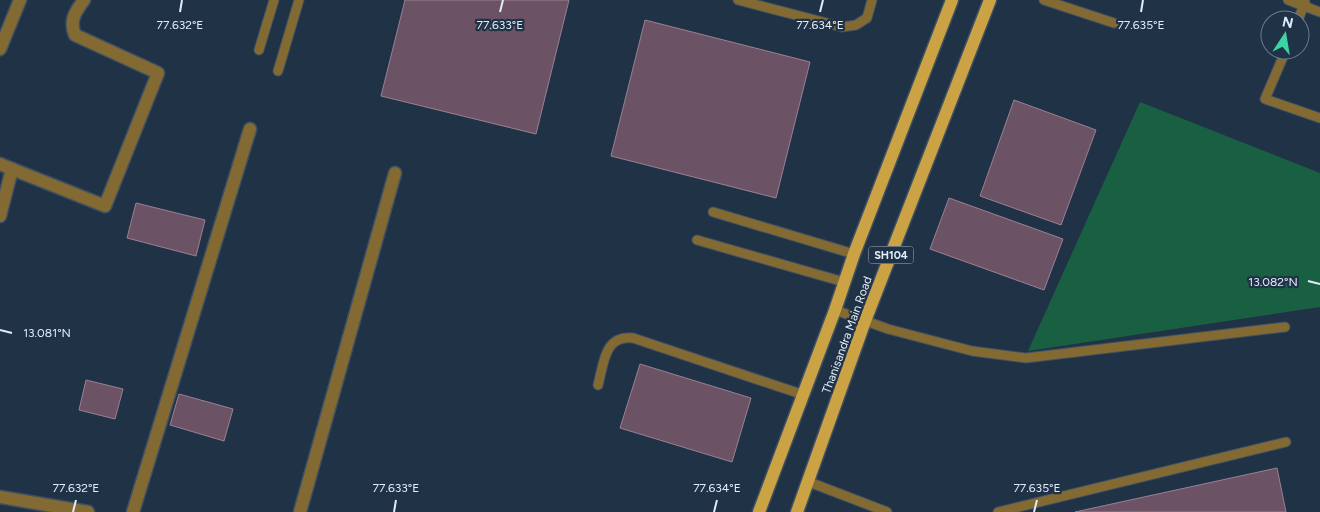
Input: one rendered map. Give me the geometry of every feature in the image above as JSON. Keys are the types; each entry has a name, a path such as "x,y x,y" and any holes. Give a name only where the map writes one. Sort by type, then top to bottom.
{"main road":[{"name":"Thanisandra Main Road","path":"759,512 836,310 854,254 952,0"},
{"name":"Thanisandra Main Road","path":"797,512 810,482 865,321 990,0"}],"street":[{"path":"0,49 20,0"},
{"path":"0,216 6,166 105,206 158,73 75,35 72,28 73,18 84,0"},
{"path":"133,512 250,129"},
{"path":"300,512 395,173"},
{"path":"0,496 43,508 88,512"}],"lane":[{"path":"259,50 274,0"},
{"path":"278,71 298,0"},
{"path":"738,0 842,27 856,25 867,18 872,0"},
{"path":"1044,0 1114,23"},
{"path":"1288,0 1305,3 1320,12"},
{"path":"1282,60 1265,100 1320,118"},
{"path":"713,212 854,254"},
{"path":"697,240 844,282"},
{"path":"836,310 888,329 972,351 1026,358 1286,327"},
{"path":"598,385 607,352 613,342 622,337 633,338 804,394"},
{"path":"998,512 1286,442"},
{"path":"810,482 887,512"}],"green space":[{"path":"1140,102 1320,173 1320,307 1028,351"}],"building":[{"path":"405,0 569,0 536,134 381,96"},
{"path":"645,20 810,62 776,198 611,156"},
{"path":"1014,100 1096,130 1061,225 980,196"},
{"path":"949,198 1063,239 1044,290 930,249"},
{"path":"136,203 205,220 196,256 127,238"},
{"path":"640,364 751,398 732,462 620,428"},
{"path":"86,380 123,389 115,419 79,410"},
{"path":"179,394 233,409 224,441 170,425"},
{"path":"1277,468 1286,512 1075,512"}]}
